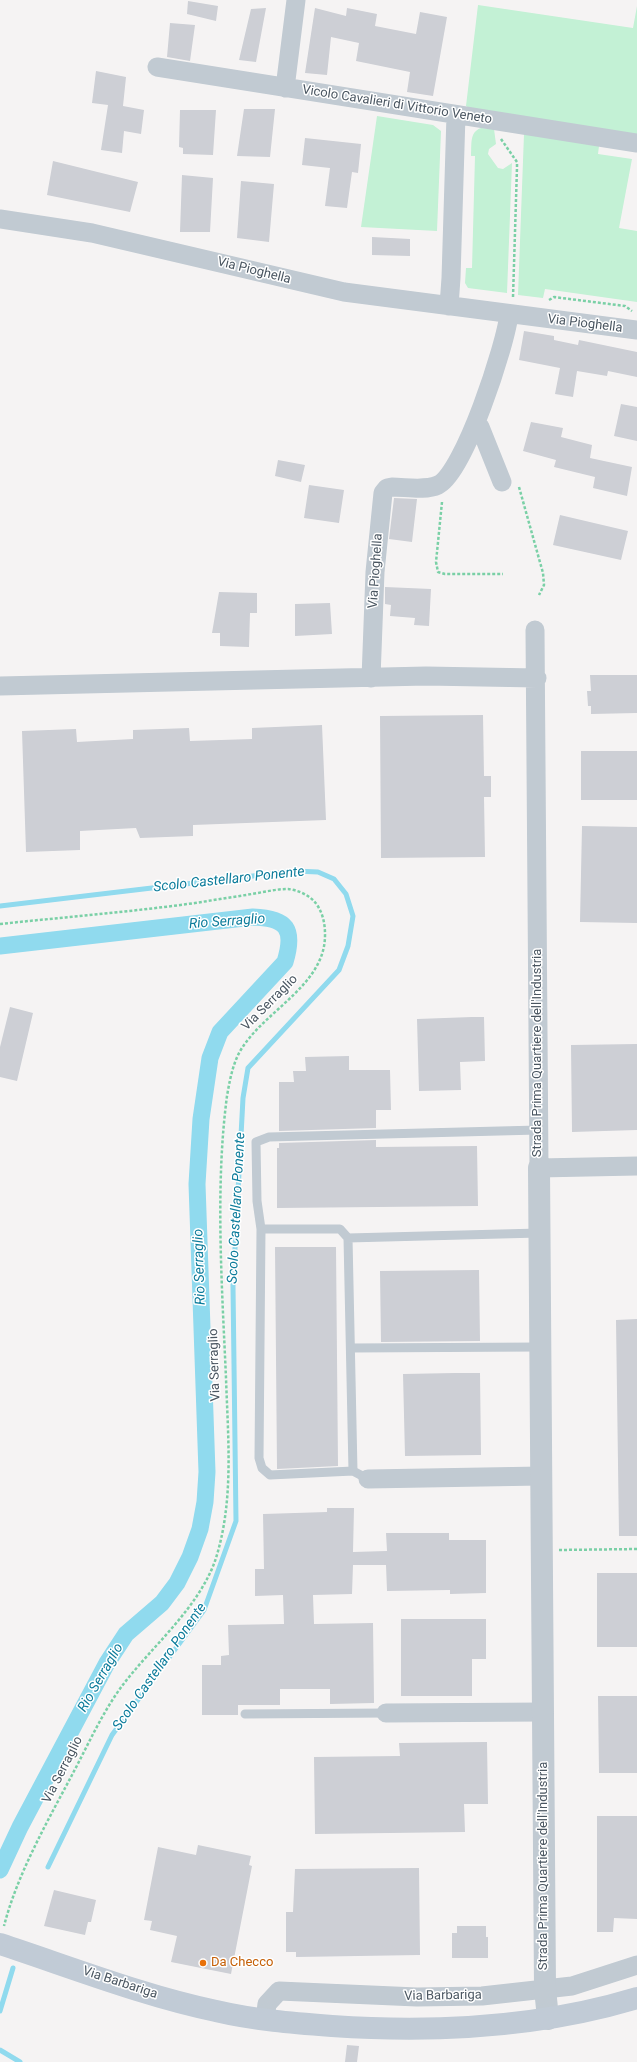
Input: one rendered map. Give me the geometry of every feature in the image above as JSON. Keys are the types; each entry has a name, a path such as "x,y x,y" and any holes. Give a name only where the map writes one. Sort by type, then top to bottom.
{"main road":[{"name":"Via Barbariga","path":"1,1938 184,2004 265,2020 368,2029 484,2027 548,2019 604,2008 637,1998"}],"street":[{"path":"284,88 296,0"},
{"name":"Vicolo Cavalieri di Vittorio Veneto","path":"157,67 637,143"},
{"path":"449,306 456,115"},
{"name":"Via Pioghella","path":"0,219 92,233 331,290 449,306 511,307 637,330"},
{"path":"438,485 450,473 476,424 488,391 511,307"},
{"path":"476,424 480,426 510,483"},
{"name":"Via Pioghella","path":"371,678 375,572 383,493 387,488 392,487 428,487 438,485"},
{"name":"Strada Prima Quartiere dell'Industria","path":"535,630 541,1476 543,1550 545,1988 548,2019"},
{"path":"0,686 371,678 536,678"},
{"path":"539,1168 637,1166"},
{"path":"361,1475 541,1476"},
{"path":"386,1713 544,1712"},
{"name":"Via Barbariga","path":"265,2020 267,2004 279,1991 417,1997 482,1996 572,1986 637,1965"}],"lane":[{"path":"261,1230 340,1229 348,1238 351,1348 361,1475 270,1475 262,1468 259,1458 261,1230 257,1201 256,1142 268,1137 538,1130"},
{"path":"348,1238 539,1233"},
{"path":"351,1348 540,1347"},
{"path":"245,1714 386,1713"}],"path":[{"path":"500,136 502,144 517,162 511,307"},
{"path":"510,483 543,573 544,585 539,595"},
{"path":"438,485 442,496 436,562 438,572 445,574 503,574"},
{"name":"Via Serraglio","path":"0,924 193,903 288,890 308,896 316,902 322,912 325,925 325,941 317,968 310,977 255,1030 240,1050 231,1076 222,1158 221,1266 229,1465 228,1500 223,1531 215,1561 201,1590 123,1684 101,1719 31,1857 9,1906 1,1938"},
{"path":"543,1550 637,1549"}],"green space":[{"path":"478,5 633,28 637,6 637,138 472,110 466,106"},
{"path":"377,116 433,125 441,131 437,231 361,227"},
{"path":"481,128 494,129 496,144 489,149 488,154 498,168 503,169 512,163 507,293 468,288 465,283 466,268 472,268 475,156 471,156 471,143 477,130"},
{"path":"524,134 599,146 598,154 632,159 619,228 637,231 637,302 545,289 543,298 518,295"}],"building":[{"path":"188,1 218,6 216,21 187,14"},
{"path":"266,8 256,62 239,60 251,9"},
{"path":"315,8 346,16 347,8 377,14 375,26 416,34 420,12 447,17 433,96 407,92 410,72 356,61 359,43 331,37 327,75 305,73"},
{"path":"170,23 195,25 190,61 167,57"},
{"path":"96,71 126,77 123,106 144,110 141,134 124,131 122,153 101,150 108,105 92,103"},
{"path":"244,109 275,109 270,157 237,156"},
{"path":"180,110 216,110 213,155 183,154 183,148 179,147"},
{"path":"305,138 361,144 358,173 352,172 347,208 325,206 330,168 302,165"},
{"path":"53,161 138,182 130,212 47,195"},
{"path":"182,175 213,178 210,232 180,232"},
{"path":"241,181 274,184 269,242 237,238"},
{"path":"372,237 410,239 410,256 372,255"},
{"path":"524,331 554,336 554,340 578,345 579,340 637,352 637,377 608,371 607,376 577,371 573,397 555,394 560,368 519,360"},
{"path":"621,404 637,407 637,441 614,436"},
{"path":"531,422 563,428 561,437 592,445 590,458 632,467 627,496 593,488 595,477 554,467 556,460 523,451"},
{"path":"278,460 305,465 301,482 275,476"},
{"path":"309,485 344,490 339,523 304,518"},
{"path":"394,498 417,499 412,542 389,539"},
{"path":"560,515 628,531 621,560 553,545"},
{"path":"385,587 431,589 429,626 414,625 415,618 390,616 391,605 385,604"},
{"path":"219,592 257,593 257,613 250,613 249,647 220,646 220,633 212,633"},
{"path":"330,603 332,634 295,636 295,604"},
{"path":"590,675 637,675 637,713 591,714 591,706 588,706 587,691 591,691"},
{"path":"483,715 484,776 491,776 491,797 484,797 485,857 381,858 380,716"},
{"path":"322,725 326,820 193,825 193,836 140,838 136,828 80,831 80,850 26,852 22,731 76,729 77,742 133,739 133,730 189,728 190,741 252,739 252,728"},
{"path":"581,751 637,751 637,800 581,800"},
{"path":"582,826 637,827 637,923 580,922"},
{"path":"10,1007 33,1013 17,1081 0,1077 0,1047"},
{"path":"484,1017 485,1061 460,1062 461,1090 419,1091 417,1019"},
{"path":"637,1044 637,1130 572,1132 571,1045"},
{"path":"349,1056 349,1070 390,1070 391,1110 376,1110 376,1128 279,1131 279,1082 294,1082 293,1071 306,1071 305,1057"},
{"path":"376,1140 376,1147 477,1146 478,1206 277,1208 277,1148 279,1148 279,1143"},
{"path":"275,1247 336,1247 338,1466 277,1469"},
{"path":"479,1270 480,1341 381,1342 380,1271"},
{"path":"637,1319 637,1536 619,1536 616,1320"},
{"path":"480,1373 481,1455 405,1456 403,1374"},
{"path":"327,1508 354,1508 353,1552 387,1551 386,1533 449,1533 449,1540 486,1540 486,1593 450,1594 450,1590 387,1591 386,1565 353,1565 352,1594 313,1595 314,1624 373,1623 374,1703 330,1704 330,1689 280,1689 280,1705 238,1705 238,1715 202,1715 202,1665 221,1665 221,1656 229,1655 228,1625 284,1624 283,1595 255,1596 255,1569 264,1569 263,1514 327,1512"},
{"path":"597,1573 637,1573 637,1647 597,1647"},
{"path":"401,1619 486,1619 486,1659 472,1659 472,1696 401,1696"},
{"path":"598,1696 637,1696 637,1773 599,1773"},
{"path":"487,1742 488,1804 464,1804 465,1832 315,1834 314,1757 400,1756 399,1743"},
{"path":"597,1816 637,1816 637,1919 614,1918 613,1932 597,1932"},
{"path":"198,1845 251,1856 249,1865 252,1866 231,1974 171,1962 177,1936 150,1930 152,1921 144,1920 158,1847 196,1855"},
{"path":"419,1868 420,1955 296,1957 296,1952 286,1952 286,1912 293,1912 295,1869"},
{"path":"54,1890 96,1900 91,1922 88,1922 85,1935 44,1926"},
{"path":"457,1926 486,1926 486,1937 488,1937 488,1958 452,1958 452,1933 457,1933"},
{"path":"347,2045 359,2046 357,2062 345,2062"}],"waterway":[{"name":"Scolo Castellaro Ponente","path":"0,906 295,871 318,872 334,879 346,894 353,916 348,946 339,970 248,1068 243,1098 233,1286 236,1521 204,1610 112,1735 48,1867"},
{"name":"Rio Serraglio","path":"0,946 253,917 265,918 281,923 286,928 289,941 285,962 220,1032 210,1058 201,1119 197,1184 207,1472 205,1502 200,1529 190,1557 177,1583 162,1603 126,1634 107,1663 20,1827 0,1870"},
{"path":"0,2011 13,1968"},
{"path":"0,2050 20,2062"}],"place":[{"name":"Da Checco","path":"203,1963"}]}
